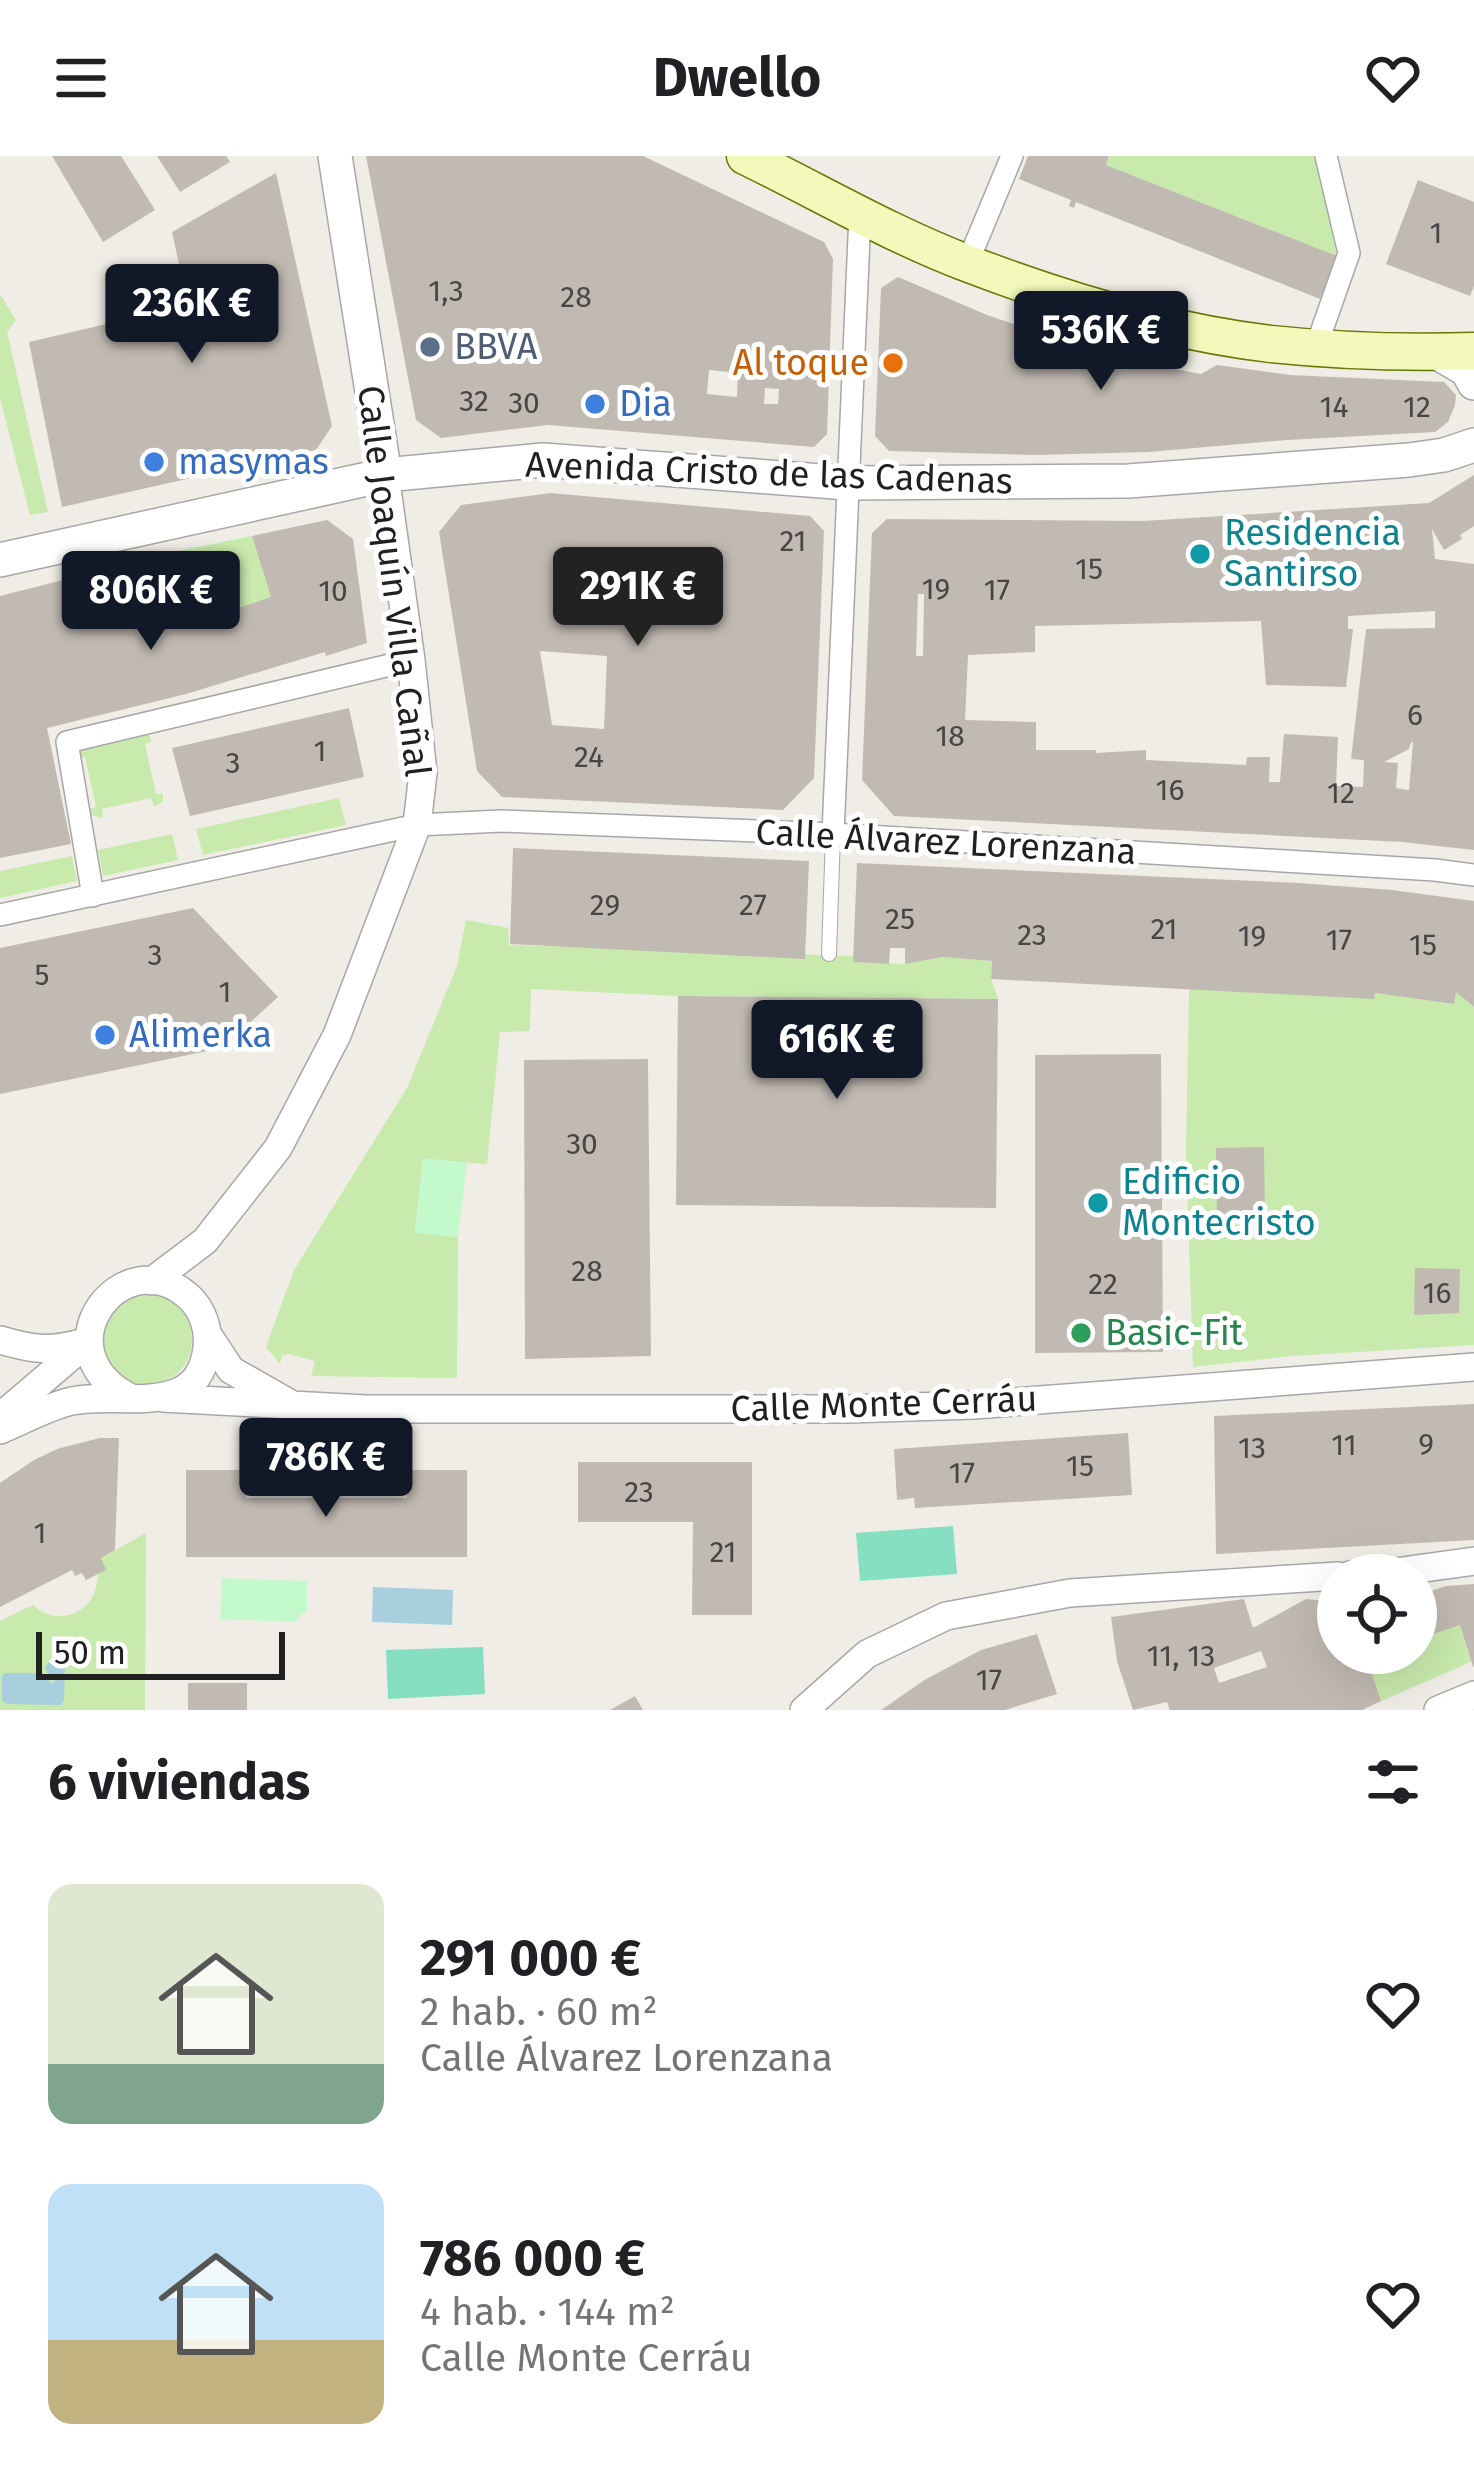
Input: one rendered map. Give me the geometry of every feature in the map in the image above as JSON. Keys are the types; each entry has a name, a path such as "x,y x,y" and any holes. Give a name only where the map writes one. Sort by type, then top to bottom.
{"main road":[{"path":"745,156 967,264 1116,313 1229,338 1474,351"}],"street":[{"name":"Calle Joaquín Villa Cañal","path":"152,1281 205,1241 278,1148 337,1035 417,825 423,773 411,660 335,156"},
{"path":"967,264 1012,156"},
{"path":"1316,346 1349,253 1326,156"},
{"path":"833,834 860,214"},
{"path":"1436,352 1467,370 1474,382"},
{"name":"Avenida Cristo de las Cadenas","path":"0,560 385,475 543,460 848,483 1128,481 1409,460 1474,445"},
{"path":"94,896 67,742 411,660"},
{"name":"Calle Álvarez Lorenzana","path":"0,915 417,825 501,821 833,834 1474,875"},
{"path":"196,1304 205,1241"},
{"path":"0,1430 69,1401 163,1399 191,1382 207,1352 208,1335 196,1304 168,1284 127,1285 105,1299 95,1313 89,1341 92,1363 101,1378 129,1397"},
{"name":"Calle Monte Cerráu","path":"208,1335 231,1370 293,1406"},
{"path":"0,1340 35,1351 89,1341"},
{"path":"0,1417 89,1341"},
{"name":"Calle Monte Cerráu","path":"163,1399 492,1409 848,1409 974,1405 1474,1367"},
{"path":"1437,1566 1474,1561"},
{"path":"804,1710 867,1654 946,1616 1070,1593 1317,1577"},
{"path":"1438,1710 1474,1695"}],"lane":[{"path":"829,954 833,834"}],"green space":[{"path":"1109,156 1315,156 1337,256 1106,165"},
{"path":"0,294 16,320 7,332 48,512 30,515 0,398"},
{"path":"252,536 271,597 199,621 178,551"},
{"path":"142,732 150,736 151,742 145,744 156,794 163,794 163,801 154,807 151,798 102,809 103,818 91,815 90,809 96,807 85,757 78,758 77,751 82,745"},
{"path":"339,798 346,825 203,855 196,829"},
{"path":"172,834 178,860 103,876 98,850"},
{"path":"72,856 77,881 0,898 0,871"},
{"path":"466,920 508,928 509,945 853,956 854,962 905,964 942,957 992,961 991,979 998,999 678,996 531,989 530,1031 500,1032 487,1164 423,1159 415,1232 458,1237 457,1378 311,1376 315,1361 289,1354 282,1355 280,1364 266,1347 294,1270 407,1088 457,966"},
{"path":"1189,989 1375,993 1454,1004 1456,992 1474,1007 1474,1345 1193,1367 1186,1148"},
{"path":"423,1158 467,1163 458,1237 415,1233"},
{"path":"147,1295 179,1308 192,1340 179,1372 147,1385 115,1372 102,1340 115,1308"},
{"path":"953,1526 957,1574 860,1581 856,1533"},
{"path":"146,1533 145,1710 0,1710 0,1621 33,1605 50,1615 78,1611 92,1598 101,1558"},
{"path":"222,1578 307,1581 307,1610 294,1622 220,1619"},
{"path":"1460,1625 1471,1662 1381,1701 1372,1674 1437,1674 1437,1633"},
{"path":"483,1647 485,1694 388,1699 386,1650"}],"water":[{"path":"373,1587 453,1590 452,1625 372,1622"},
{"path":"56,1659 65,1666 61,1705 2,1701 5,1673 42,1673 54,1683 56,1676 45,1668"}],"building":[{"path":"52,156 121,156 155,210 103,242"},
{"path":"157,156 226,156 230,162 180,192"},
{"path":"366,156 643,156 824,242 833,259 827,434 814,447 548,425 441,438 416,420","holes":["709,370 738,373 737,397 707,394","765,388 779,389 778,404 764,404"]},
{"path":"1028,156 1109,156 1106,165 1337,256 1320,299 1076,202 1074,208 1069,206 1071,200 1019,179"},
{"path":"276,173 332,426 316,450 62,507 29,342 188,305 172,232"},
{"path":"1418,180 1474,202 1470,296 1386,264"},
{"path":"898,277 987,315 1147,364 1201,374 1217,365 1290,375 1444,382 1456,395 1455,405 1448,422 1435,432 1149,452 889,451 875,436 881,288"},
{"path":"1474,475 1474,526 1444,550 1432,529 1435,559 1474,564 1474,850 1402,842 894,816 862,780 872,533 887,519 1143,521 1429,503","holes":["918,594 924,594 923,656 916,656","1435,611 1435,628 1366,629 1351,759 1364,760 1363,787 1336,786 1338,737 1284,734 1280,782 1269,782 1270,757 1247,757 1246,765 1146,760 1146,750 1036,750 1036,722 965,720 968,655 1035,652 1035,626 1261,621 1266,685 1346,687 1353,629 1348,629 1348,616","1413,742 1409,790 1396,788 1398,763 1384,762"]},
{"path":"550,493 810,516 824,531 814,778 783,810 502,797 477,771 439,532 461,505","holes":["540,651 607,656 604,729 552,725"]},
{"path":"327,520 353,539 367,643 47,728 71,844 0,858 0,596 178,551 199,621 271,597 252,536"},
{"path":"349,708 364,777 190,816 172,748"},
{"path":"513,848 809,861 805,959 510,944"},
{"path":"857,863 1299,883 1474,901 1474,1007 1456,992 1454,1004 1375,993 1374,999 991,979 992,961 942,957 905,964 905,948 890,948 889,964 853,962"},
{"path":"193,908 278,997 222,1048 0,1094 0,948"},
{"path":"678,996 998,999 996,1208 676,1205"},
{"name":"Edificio Montecristo","path":"1161,1054 1163,1352 1035,1353 1035,1055"},
{"path":"648,1059 651,1356 525,1359 524,1060"},
{"path":"1264,1147 1265,1219 1217,1220 1216,1148"},
{"path":"1415,1268 1460,1269 1459,1313 1414,1315"},
{"path":"1474,1404 1474,1540 1216,1554 1214,1416"},
{"path":"1128,1433 1132,1495 915,1508 914,1498 897,1500 894,1449"},
{"path":"119,1438 115,1550 101,1558 106,1570 86,1580 72,1570 0,1607 0,1483 57,1449"},
{"path":"578,1462 752,1462 752,1615 692,1615 693,1522 578,1522"},
{"path":"186,1470 246,1470 246,1498 407,1498 408,1470 467,1470 467,1557 186,1557"},
{"path":"1474,1584 1474,1667 1460,1625 1437,1633 1437,1589"},
{"path":"1244,1599 1253,1628 1306,1599 1317,1600 1317,1674 1372,1674 1381,1701 1362,1710 1170,1710 1167,1702 1133,1710 1117,1661 1111,1617","holes":["1261,1651 1267,1667 1219,1683 1214,1668"]},
{"path":"1037,1634 1057,1694 1005,1710 881,1710 981,1650"},
{"path":"188,1683 247,1683 247,1710 188,1710"},
{"path":"635,1696 643,1710 610,1710"}],"place":[{"name":"BBVA","path":"430,347"},
{"name":"Al toque","path":"893,363"},
{"name":"Dia","path":"595,404"},
{"name":"masymas","path":"154,462"},
{"name":"Residencia Santirso","path":"1200,554"},
{"name":"Alimerka","path":"105,1035"},
{"name":"Edificio Montecristo","path":"1098,1203"},
{"name":"Basic-Fit","path":"1081,1333"}]}
